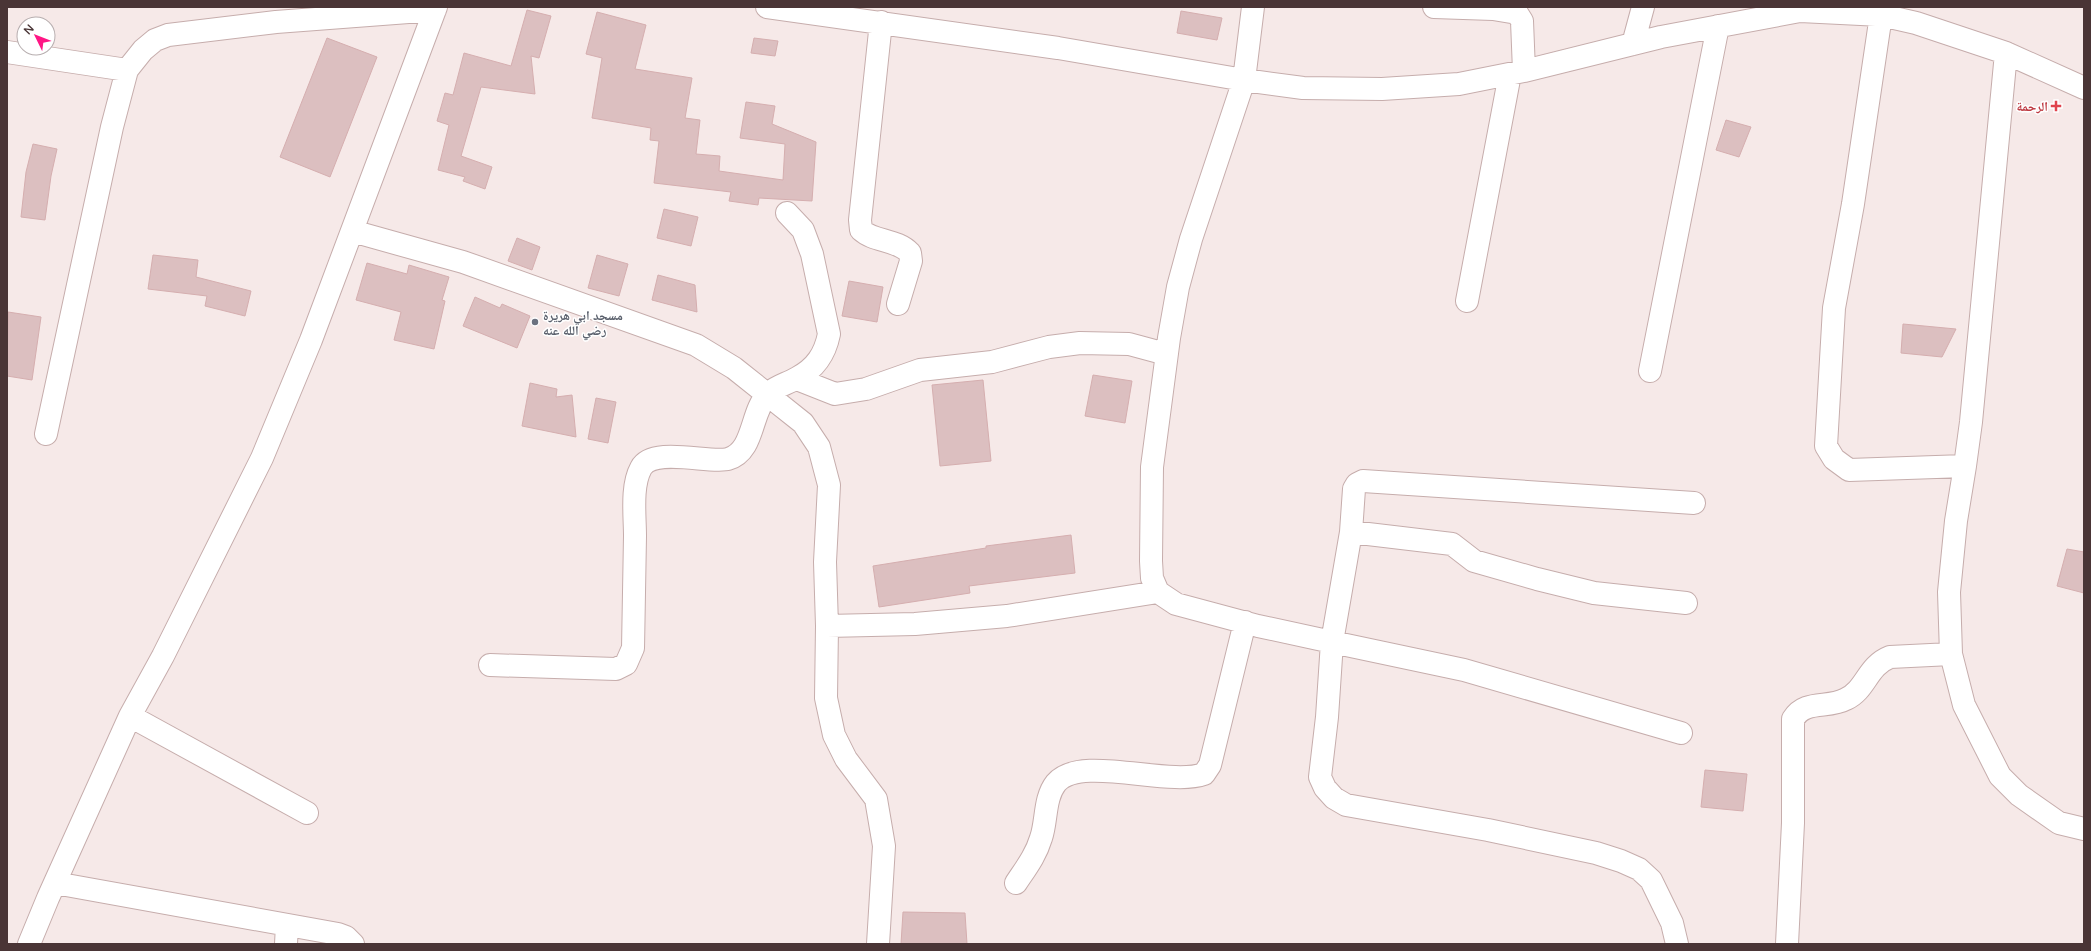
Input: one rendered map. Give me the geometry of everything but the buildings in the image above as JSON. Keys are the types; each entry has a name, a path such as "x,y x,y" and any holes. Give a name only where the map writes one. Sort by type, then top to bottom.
{"street":[{"path":"767,7 1058,48 1244,80 1304,88 1382,89 1460,84 1633,44 1798,9 1880,15 1917,15 2084,88"},
{"path":"1253,7 1244,80 1191,239 1178,287 1166,354 1152,467 1152,573 1158,592 1176,604 1332,642 1464,670 1681,733"},
{"path":"1434,7 1493,9 1517,13 1522,21 1517,72 1467,301"},
{"path":"1633,44 1643,7"},
{"path":"29,944 130,716 163,656 262,458 311,340 436,9 276,22 168,34 155,40 144,50 127,70 112,127 46,434"},
{"path":"1880,15 1853,204 1834,308 1826,446 1834,459 1849,470 1965,466"},
{"path":"881,22 860,220 861,230 868,236 887,241 906,249 910,253 911,261 898,304"},
{"path":"1650,371 1718,26"},
{"path":"7,52 127,70"},
{"path":"2006,53 1971,422 1956,521 1949,592 1951,654 1964,704 2000,776 2019,795 2059,823 2084,829"},
{"path":"490,665 616,670 626,664 633,648 635,492 642,466 650,460 675,456 727,459 737,455 743,449 757,412 768,394 781,385 797,379 810,370 820,360 827,346 829,334 812,254 803,230 787,213"},
{"path":"352,231 463,262 696,344 734,368 803,423 819,447 829,485 825,562 827,626 826,698 834,735 846,759 876,799 884,846 878,944"},
{"path":"797,379 835,394 866,389 920,370 992,362 1056,346 1080,343 1129,344 1166,354"},
{"path":"1677,944 1672,923 1651,880 1639,869 1596,853 1552,845 1488,830 1346,805 1334,798 1325,788 1320,777 1327,717 1332,642 1351,532 1354,488 1357,484 1363,481 1496,488 1694,503"},
{"path":"1351,532 1452,544 1474,561 1594,593 1686,603"},
{"path":"827,626 915,624 1007,616 1158,592"},
{"path":"1016,883 1034,858 1042,837 1048,801 1055,783 1064,775 1085,770 1186,778 1204,774 1210,765 1245,622"},
{"path":"1786,944 1793,823 1793,719 1796,713 1806,707 1846,700 1860,688 1871,670 1882,660 1890,657 1951,654"},
{"path":"130,716 307,813"},
{"path":"55,883 286,934 338,934 346,937 354,944"}],"place":[{"name":"الرحمة","path":"2056,106"},
{"name":"مسجد ابي هريرة رضي الله عنه","path":"535,322"}]}
